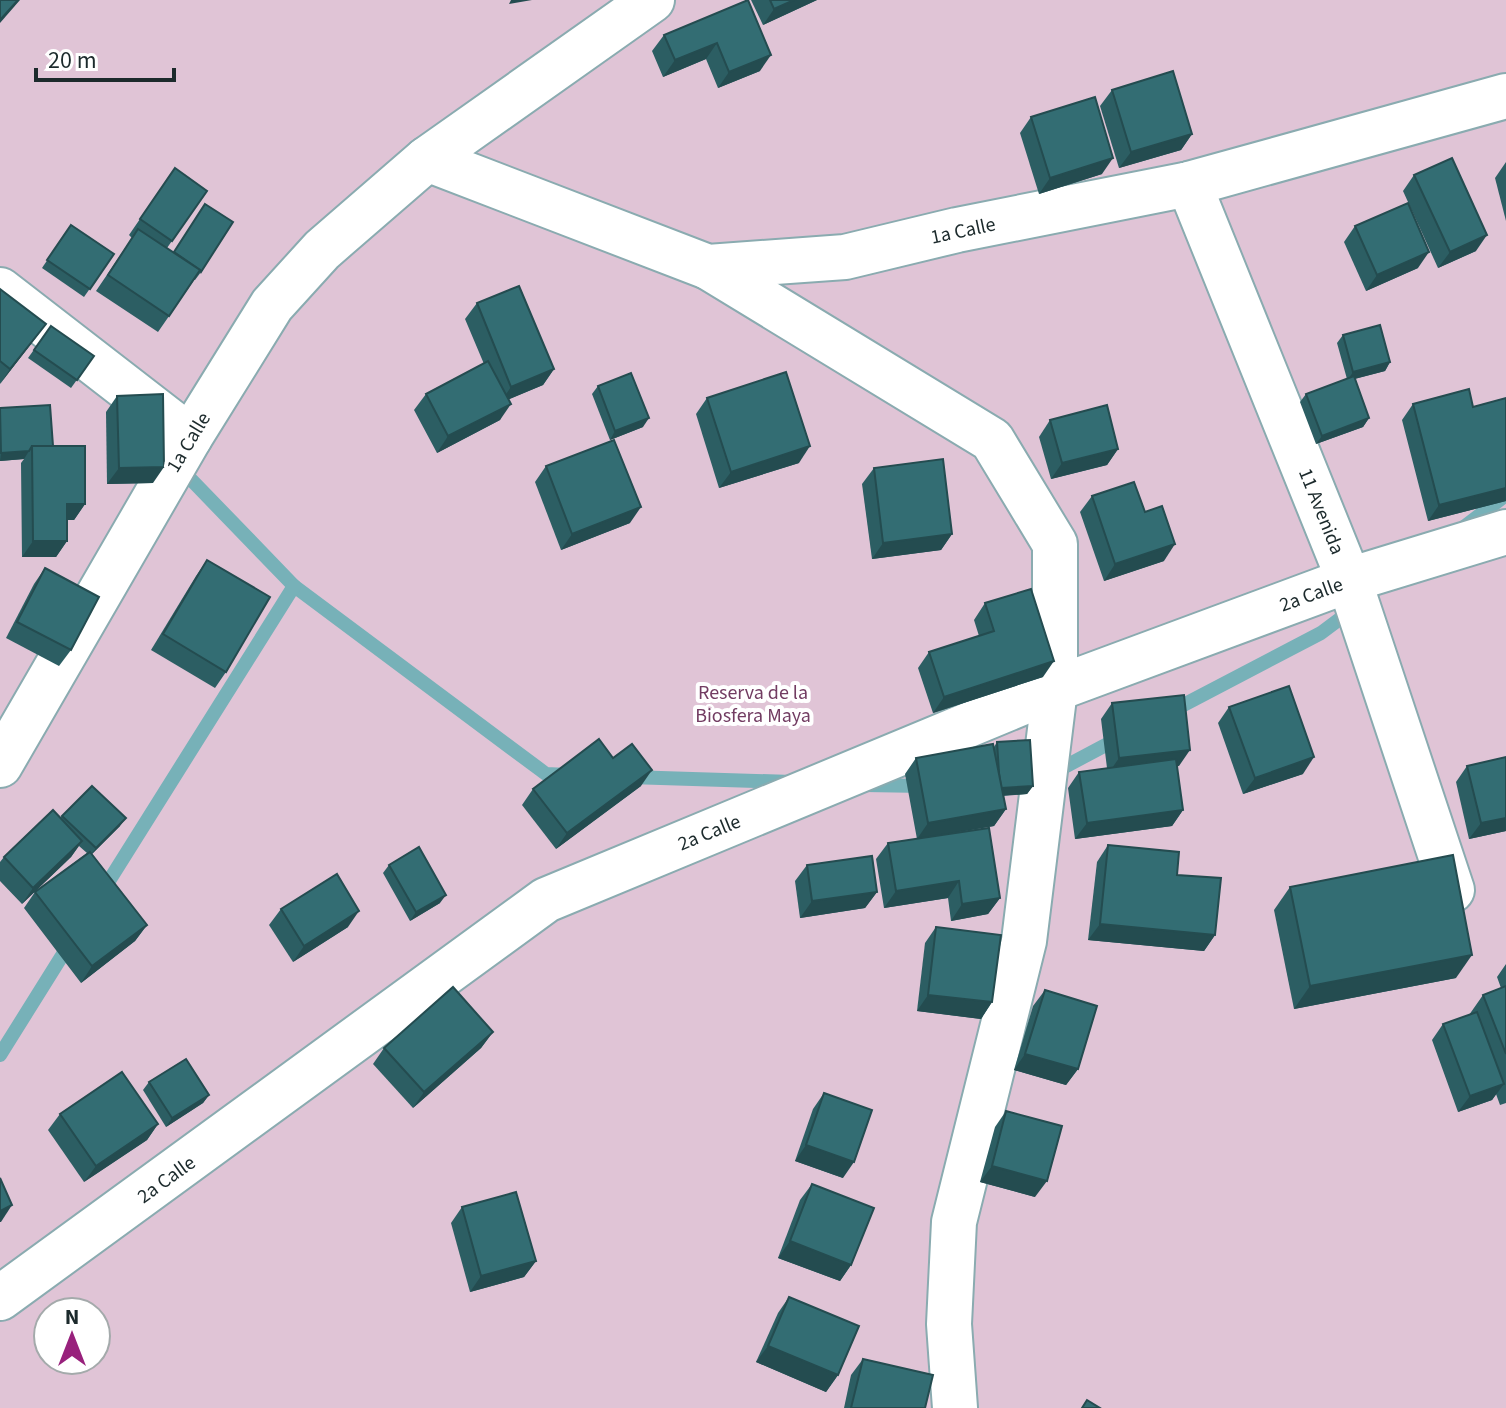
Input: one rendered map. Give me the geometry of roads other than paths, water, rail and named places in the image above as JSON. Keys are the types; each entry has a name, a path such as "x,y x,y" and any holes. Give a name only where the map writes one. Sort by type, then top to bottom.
{"street":[{"name":"1a Calle","path":"0,765 190,437 272,305 322,250 427,159 652,0"},
{"name":"1a Calle","path":"427,159 708,267 845,257 957,230 1189,184 1506,96"},
{"name":"11 Avenida","path":"1189,184 1349,580 1452,890"},
{"path":"708,267 992,440 1055,544 1055,689 1024,941 954,1222 949,1324 955,1408"},
{"path":"0,290 190,437"},
{"name":"2a Calle","path":"0,1298 546,900 1055,689 1349,580 1506,532"}],"waterway":[{"path":"178,466 294,586 546,774 568,775"},
{"path":"1460,530 1506,495"},
{"path":"102,892 294,586"},
{"path":"1170,712 1321,633 1353,609"},
{"path":"1053,773 1119,738"},
{"path":"629,777 792,782"},
{"path":"865,785 924,786"},
{"path":"0,1055 70,943"}],"park label":[{"name":"Reserva de la Biosfera Maya","path":"753,704"}]}
